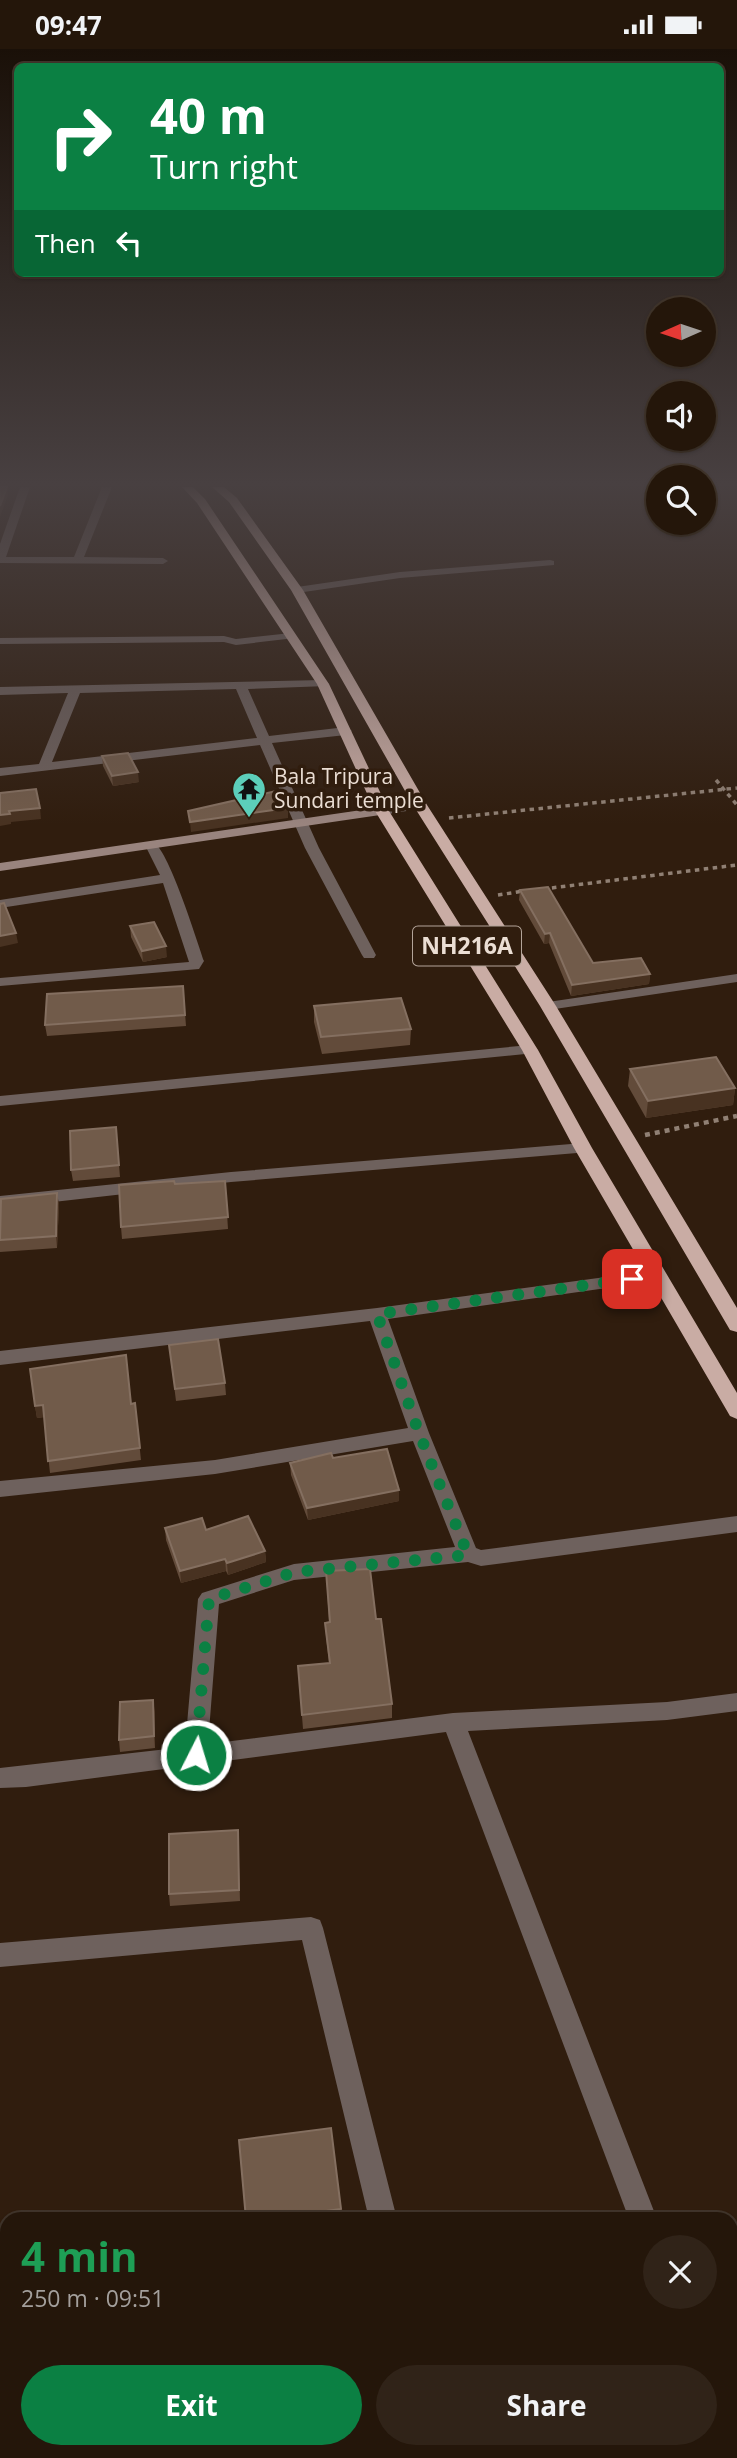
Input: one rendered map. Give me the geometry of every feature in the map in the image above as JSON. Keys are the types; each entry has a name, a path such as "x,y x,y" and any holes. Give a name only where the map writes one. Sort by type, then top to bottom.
{"highway":[{"name":"NH216A","path":"267,599 323,684 382,811 530,1050 583,1148 737,1411"},
{"name":"NH216A","path":"301,599 420,805 480,897 483,908 548,1006 737,1325"}],"main road":[{"path":"0,867 382,811"}],"street":[{"path":"0,641 223,639 236,642 291,636"},
{"path":"0,691 323,684"},
{"path":"241,687 301,823 369,955"},
{"path":"45,765 75,690"},
{"path":"0,772 346,731"},
{"path":"382,811 420,805"},
{"path":"0,982 194,966 197,961 168,878 152,845"},
{"path":"0,904 168,878"},
{"path":"548,1006 737,978"},
{"path":"0,1101 530,1050"},
{"path":"0,1202 231,1177 583,1148"},
{"path":"0,1358 377,1314 657,1276"},
{"path":"377,1314 419,1433 468,1555"},
{"path":"0,1489 215,1467 419,1433"},
{"path":"196,1755 209,1599 295,1572 468,1555 481,1558 737,1524"},
{"path":"0,1778 453,1722 667,1711 737,1702"},
{"path":"453,1722 640,2212"},
{"path":"0,1955 311,1928 381,2212"}],"path":[{"path":"716,780 737,805"},
{"path":"431,819 737,788"},
{"path":"480,897 737,865"},
{"path":"627,1138 737,1116"}],"building":[{"path":"128,753 138,772 112,776 102,756"},
{"path":"36,789 40,808 9,811 10,814 0,815 0,793"},
{"path":"281,790 288,808 190,822 188,811"},
{"path":"548,887 593,963 641,958 650,974 572,985 550,933 545,934 520,890"},
{"path":"4,903 16,933 0,936 0,904"},
{"path":"154,922 166,946 142,951 130,926"},
{"path":"183,986 185,1015 45,1025 47,994"},
{"path":"401,998 411,1029 321,1037 314,1006"},
{"path":"716,1057 735,1088 648,1101 630,1069"},
{"path":"116,1127 119,1165 71,1170 70,1131"},
{"path":"174,1181 175,1184 225,1181 228,1217 121,1227 119,1185"},
{"path":"57,1193 56,1236 0,1240 1,1199"},
{"path":"218,1339 225,1383 175,1389 169,1345"},
{"path":"126,1355 131,1404 135,1403 140,1448 48,1461 43,1405 35,1406 30,1369"},
{"path":"387,1449 399,1490 307,1508 290,1463 331,1453 333,1458"},
{"path":"248,1516 265,1551 227,1563 225,1559 180,1571 165,1528 202,1518 206,1530"},
{"path":"370,1569 376,1619 381,1619 392,1704 302,1715 298,1666 330,1663 325,1623 330,1622 326,1571"},
{"path":"153,1700 154,1736 119,1740 120,1702"},
{"path":"238,1830 239,1890 169,1894 169,1834"},
{"path":"331,2128 341,2209 318,2212 245,2212 239,2140"}],"place":[{"name":"Bala Tripura Sundari temple","path":"249,819"}],"route":[{"path":"196,1755 209,1599 295,1572 468,1555 419,1433 377,1314 632,1279"}]}
